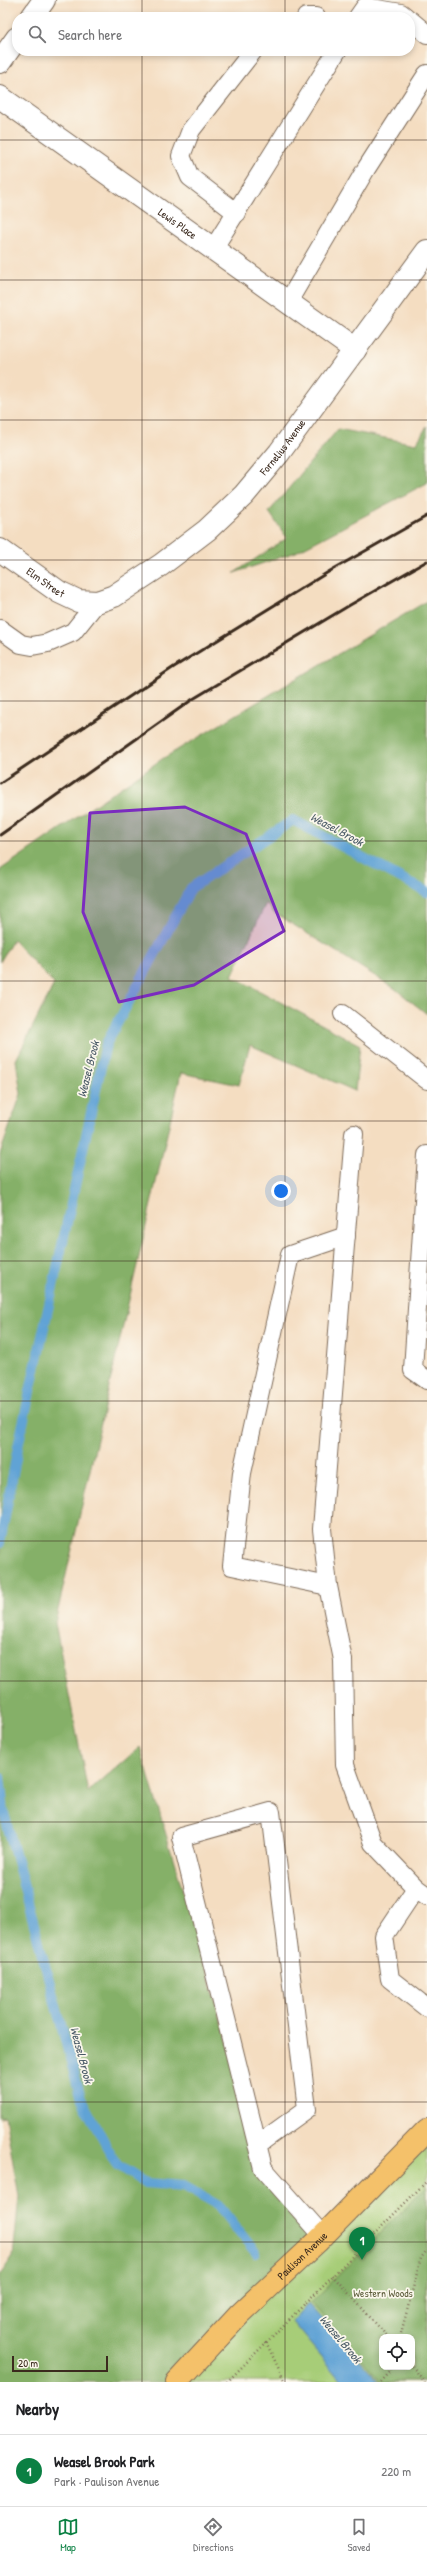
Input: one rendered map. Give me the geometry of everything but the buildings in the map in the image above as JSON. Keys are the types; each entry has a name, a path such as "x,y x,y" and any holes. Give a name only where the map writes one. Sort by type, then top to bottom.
{"main road":[{"name":"Paulison Avenue","path":"177,2382 261,2293 323,2236 392,2168 427,2130"}],"street":[{"path":"36,12 44,0"},
{"path":"0,62 12,45"},
{"name":"Lewis Place","path":"0,97 355,350"},
{"name":"Fornelius Avenue","path":"97,602 114,596 161,565 207,530 244,495 279,453 427,251"},
{"name":"Elm Street","path":"0,550 59,592 78,601 97,602"}],"lane":[{"path":"415,24 427,34"},
{"path":"237,213 190,177 181,156 191,130 249,56"},
{"path":"213,249 237,213 334,56"},
{"path":"288,302 366,170 427,74"},
{"path":"2,634 21,644 32,646 57,640 73,632 97,602"},
{"path":"343,1014 427,1080"},
{"path":"354,1134 322,1529 328,1586 343,1660 345,1765 373,1843 422,1892 384,1936 390,1979 427,2008"},
{"path":"427,1155 413,1370 427,1380"},
{"path":"328,1586 232,1566 242,1472 290,1255 346,1236"},
{"path":"257,2145 307,2109 271,1812 181,1837 257,2145 263,2168 323,2236"}],"path":[{"path":"227,2382 427,2181"},
{"path":"401,2334 421,2258 427,2250"},
{"path":"332,2275 385,2334"},
{"path":"266,2342 285,2382"},
{"path":"381,2382 390,2370"},
{"path":"415,2370 425,2382"}],"highlighted area":[{"path":"185,807 246,834 284,931 194,985 119,1002 83,912 90,813"}],"green space":[{"path":"427,426 427,483 296,552 234,573 287,538 269,512 338,429 416,444"},
{"path":"427,601 427,1014 394,988 273,912 266,903 232,976 360,1045 355,1091 250,1045 239,1085 181,1073 55,1623 88,1792 140,1747 270,2184 297,2221 317,2242 177,2382 0,2382 0,2275 13,2256 19,2197 5,2117 0,2118 0,1154 21,1094 16,1060 54,984 13,940 0,962 0,870 162,759"},
{"path":"427,2130 427,2382 177,2382"},
{"name":"Western Woods","path":"427,2185 427,2382 381,2382 311,2303"}],"water":[{"path":"308,2304 379,2382 342,2382 292,2322"}],"waterway":[{"name":"Weasel Brook","path":"0,1543 19,1442 106,1044 191,888 293,820 427,892"},
{"name":"Weasel Brook","path":"0,1777 4,1813 81,2099 117,2165 145,2183 184,2186 219,2206 256,2253"}],"railway":[{"path":"0,783 174,667 330,571 427,516"},
{"path":"0,835 193,699 350,605 427,561"}],"place":[{"name":"Weasel Brook Park","path":"362,2260"}]}
